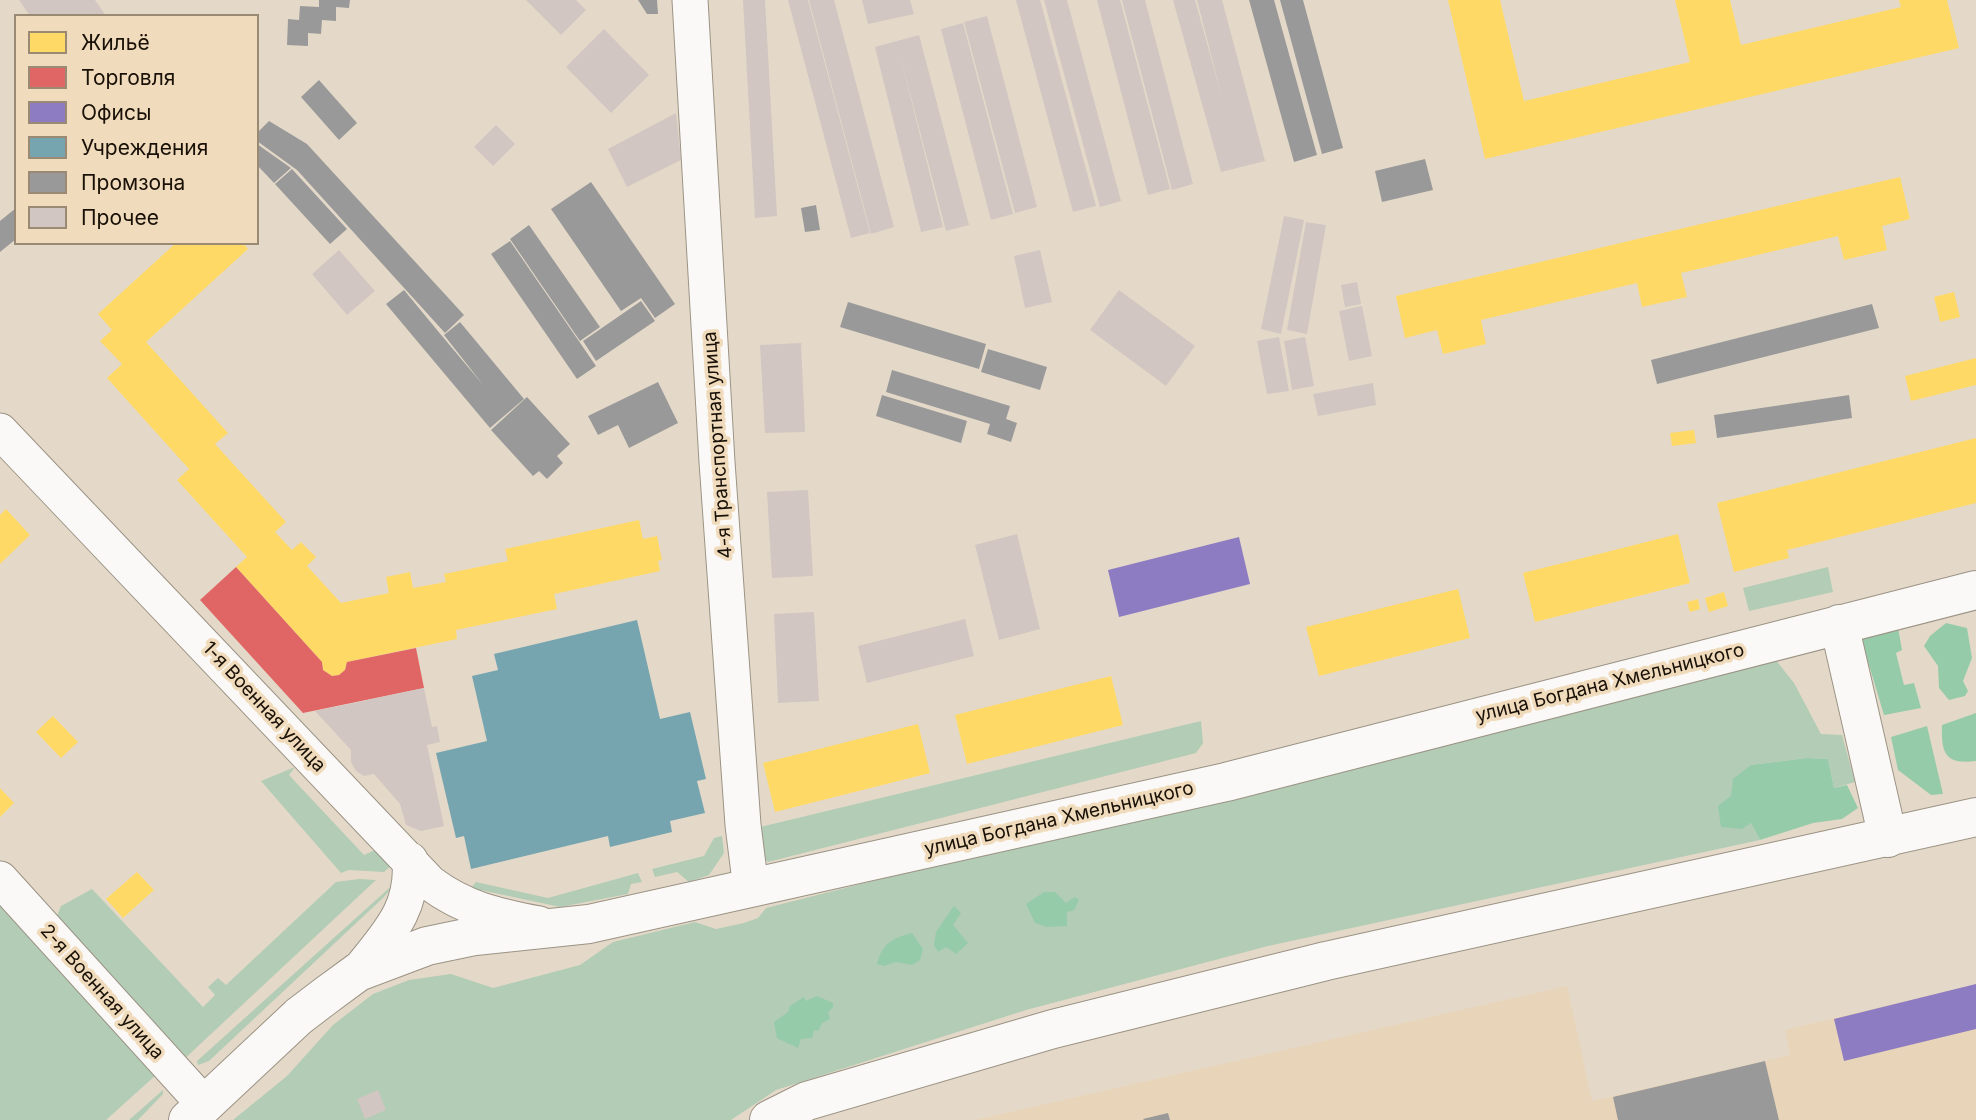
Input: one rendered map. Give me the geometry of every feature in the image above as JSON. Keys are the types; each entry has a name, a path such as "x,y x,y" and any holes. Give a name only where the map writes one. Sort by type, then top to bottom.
{"main road":[{"name":"улица Богдана Хмельницкого","path":"196,1113 299,1016 358,972 427,946 475,936 561,928 751,889 1226,782 1976,590"},
{"path":"1839,624 1888,838"},
{"path":"769,1120 1053,1029 1326,961 1976,817"}],"street":[{"name":"4-я Транспортная улица","path":"690,0 717,462 743,825 751,889"},
{"name":"1-я Военная улица","path":"0,431 430,883 461,904 506,919 561,928"},
{"path":"358,972 392,929 407,902 412,882 410,860"},
{"name":"2-я Военная улица","path":"0,879 196,1113"}],"shaded area":[{"path":"1976,984 1976,1120 975,1120 1567,986 1592,1101 1790,1055 1785,1030"}],"green space":[{"path":"1828,567 1833,592 1749,611 1743,588"},
{"path":"1897,622 1902,650 1896,653 1904,685 1914,683 1921,708 1884,715 1863,645 1863,628"},
{"path":"1946,623 1967,628 1972,658 1963,681 1968,691 1965,696 1949,700 1939,688 1938,666 1924,646 1930,636"},
{"path":"1771,654 1794,683 1821,734 1842,735 1855,782 1834,788 1828,759 1807,758 1751,765 1751,823 1760,840 1268,946 1026,1010 776,1090 731,1120 233,1120 287,1076 333,1025 373,994 409,980 451,974 493,988 580,965 613,942 695,922 716,929 744,923 758,918 766,908"},
{"path":"1976,713 1976,761 1951,759 1944,750 1942,725"},
{"path":"1201,721 1203,743 1196,753 768,862 754,849 756,828"},
{"path":"1927,726 1943,794 1931,795 1898,770 1891,737"},
{"path":"1807,758 1828,759 1834,788 1847,785 1858,808 1842,819 1813,823 1760,840 1751,823 1742,829 1721,827 1718,806 1731,796 1733,779 1751,765"},
{"path":"295,767 289,775 364,855 375,850 394,863 384,872 349,870 341,873 261,781"},
{"path":"722,836 724,853 709,875 689,882 677,872 655,877 652,869 704,856 714,838"},
{"path":"638,873 642,882 631,884 628,894 560,907 471,888 476,882 548,898"},
{"path":"376,880 180,1063 53,925 61,906 92,889 203,1007 215,995 208,987 218,978 226,985 336,882"},
{"path":"397,881 384,897 209,1061 198,1065 197,1061"},
{"path":"1044,892 1055,892 1066,903 1075,897 1079,900 1074,910 1067,912 1067,926 1047,927 1035,923 1026,904"},
{"path":"0,897 156,1075 106,1120 0,1120"},
{"path":"954,906 961,913 953,925 968,943 956,954 946,947 938,952 934,945 936,932"},
{"path":"912,933 923,949 920,960 912,965 896,962 884,966 877,964 882,951 889,943"},
{"path":"817,996 833,1003 833,1007 828,1012 830,1019 822,1023 818,1031 814,1030 812,1038 801,1039 798,1048 777,1038 774,1022 804,997 806,1001"},
{"path":"163,1090 163,1094 138,1120 129,1120"}],"building: Жильё":[{"path":"1448,0 1500,0 1524,101 1690,62 1675,0 1730,0 1741,45 1901,7 1899,0 1947,0 1959,48 1485,159"},
{"path":"1900,177 1910,219 1882,226 1887,250 1844,260 1838,236 1681,273 1687,297 1642,307 1637,283 1481,320 1486,344 1443,354 1437,330 1405,338 1396,296"},
{"path":"174,245 245,245 248,249 146,342 228,433 215,444 286,522 275,532 292,550 301,542 316,557 307,566 341,603 389,593 386,577 410,572 413,588 446,582 444,574 508,561 505,549 639,520 643,539 657,536 662,560 658,561 660,571 554,594 557,609 456,630 457,639 347,662 345,670 332,676 323,670 322,662 236,567 247,557 177,480 189,469 107,378 122,364 100,341 112,330 98,314"},
{"path":"1954,292 1960,317 1940,322 1934,297"},
{"path":"1976,358 1976,385 1911,401 1905,376"},
{"path":"1694,430 1696,443 1672,446 1670,433"},
{"path":"1976,438 1976,503 1787,550 1789,558 1734,572 1717,503"},
{"path":"6,509 30,535 0,564 0,515"},
{"path":"1678,534 1690,583 1535,622 1523,573"},
{"path":"1458,589 1470,638 1319,676 1306,627"},
{"path":"1724,592 1728,606 1709,612 1705,598"},
{"path":"1698,599 1700,609 1690,612 1687,602"},
{"path":"1111,676 1123,725 967,764 955,715"},
{"path":"53,716 78,742 61,758 36,732"},
{"path":"918,724 930,773 775,812 763,763"},
{"path":"0,788 14,803 0,817"},
{"path":"137,872 154,890 123,918 106,899"}],"building: Торговля":[{"path":"236,567 322,662 323,670 332,676 345,670 347,662 416,648 424,688 303,713 200,600"}],"building: Офисы":[{"path":"1239,537 1250,584 1119,617 1108,570"},
{"path":"1976,984 1976,1029 1844,1061 1834,1019"}],"building: Учреждения":[{"path":"637,620 660,719 690,712 706,779 697,781 705,813 670,821 672,832 610,847 608,836 471,869 464,836 456,838 436,753 487,741 472,676 498,670 494,654"}],"building: Промзона":[{"path":"319,0 350,0 349,8 336,7 336,21 322,20 321,34 308,33 308,46 287,45 288,19 299,20 300,6 319,7"},
{"path":"638,0 657,0 658,14 647,14"},
{"path":"1249,0 1274,0 1317,155 1294,162"},
{"path":"1280,0 1303,0 1343,148 1322,154"},
{"path":"319,80 357,123 339,140 301,97"},
{"path":"269,121 307,144 464,315 445,333 297,170 259,142 259,131"},
{"path":"259,145 291,168 274,183 259,167"},
{"path":"1425,159 1433,190 1382,202 1375,171"},
{"path":"292,169 347,229 330,244 275,184"},
{"path":"591,182 675,304 655,318 641,298 621,311 551,209"},
{"path":"816,205 820,230 805,232 801,208"},
{"path":"14,210 14,241 0,252 0,221"},
{"path":"529,225 600,327 580,341 510,239"},
{"path":"510,241 596,366 577,379 491,254"},
{"path":"404,290 484,386 444,335 460,322 524,399 490,428 386,304"},
{"path":"641,301 655,321 596,361 583,341"},
{"path":"848,302 986,344 979,369 840,327"},
{"path":"1872,304 1879,328 1657,384 1651,360"},
{"path":"988,349 1047,367 1040,390 981,372"},
{"path":"892,370 1010,406 1006,419 1017,423 1011,442 987,434 990,424 886,392"},
{"path":"658,382 678,423 629,448 618,425 598,435 588,416"},
{"path":"882,395 967,421 961,443 876,416"},
{"path":"1849,395 1852,418 1717,438 1714,415"},
{"path":"527,397 570,444 557,456 563,463 547,479 539,471 533,476 491,430"},
{"path":"1765,1061 1779,1120 1618,1120 1613,1097"},
{"path":"1168,1113 1170,1120 1143,1119"}],"building: Прочее":[{"path":"19,0 95,0 105,14 29,14"},
{"path":"526,0 576,0 586,10 561,35"},
{"path":"743,0 765,0 777,216 755,218"},
{"path":"788,0 808,0 870,233 851,238"},
{"path":"809,0 834,0 894,227 871,234"},
{"path":"862,0 910,0 914,14 868,24"},
{"path":"1016,0 1040,0 1096,206 1073,212"},
{"path":"1044,0 1067,0 1121,201 1100,207"},
{"path":"1097,0 1120,0 1170,189 1148,195"},
{"path":"1122,0 1145,0 1193,184 1172,190"},
{"path":"1173,0 1195,0 1223,101 1197,0 1222,0 1265,161 1221,172"},
{"path":"987,16 1037,207 1015,213 964,22"},
{"path":"963,23 1013,214 991,220 941,29"},
{"path":"604,29 649,75 611,113 566,67"},
{"path":"919,35 969,225 946,231 899,51 943,227 921,232 875,47"},
{"path":"676,113 681,160 627,187 608,149"},
{"path":"496,125 515,144 493,166 474,147"},
{"path":"1284,216 1304,220 1281,334 1261,329"},
{"path":"1306,222 1326,225 1307,334 1287,330"},
{"path":"339,250 375,291 347,315 312,274"},
{"path":"1040,250 1052,302 1025,308 1014,256"},
{"path":"1357,282 1361,304 1345,307 1341,285"},
{"path":"1119,290 1195,346 1166,386 1090,330"},
{"path":"1362,306 1372,356 1349,361 1339,311"},
{"path":"1279,337 1289,391 1267,394 1257,341"},
{"path":"1305,337 1314,386 1292,390 1284,341"},
{"path":"801,343 805,432 765,433 760,345"},
{"path":"1373,383 1376,405 1318,416 1313,394"},
{"path":"808,490 813,576 772,578 767,492"},
{"path":"1017,534 1040,629 999,640 975,545"},
{"path":"814,612 819,701 778,703 774,614"},
{"path":"965,619 974,656 867,683 858,646"},
{"path":"424,688 432,727 437,726 440,742 427,745 444,826 421,831 406,825 400,804 374,774 364,776 356,771 351,762 351,750 315,711"},
{"path":"378,1090 386,1110 365,1119 357,1099"}]}
